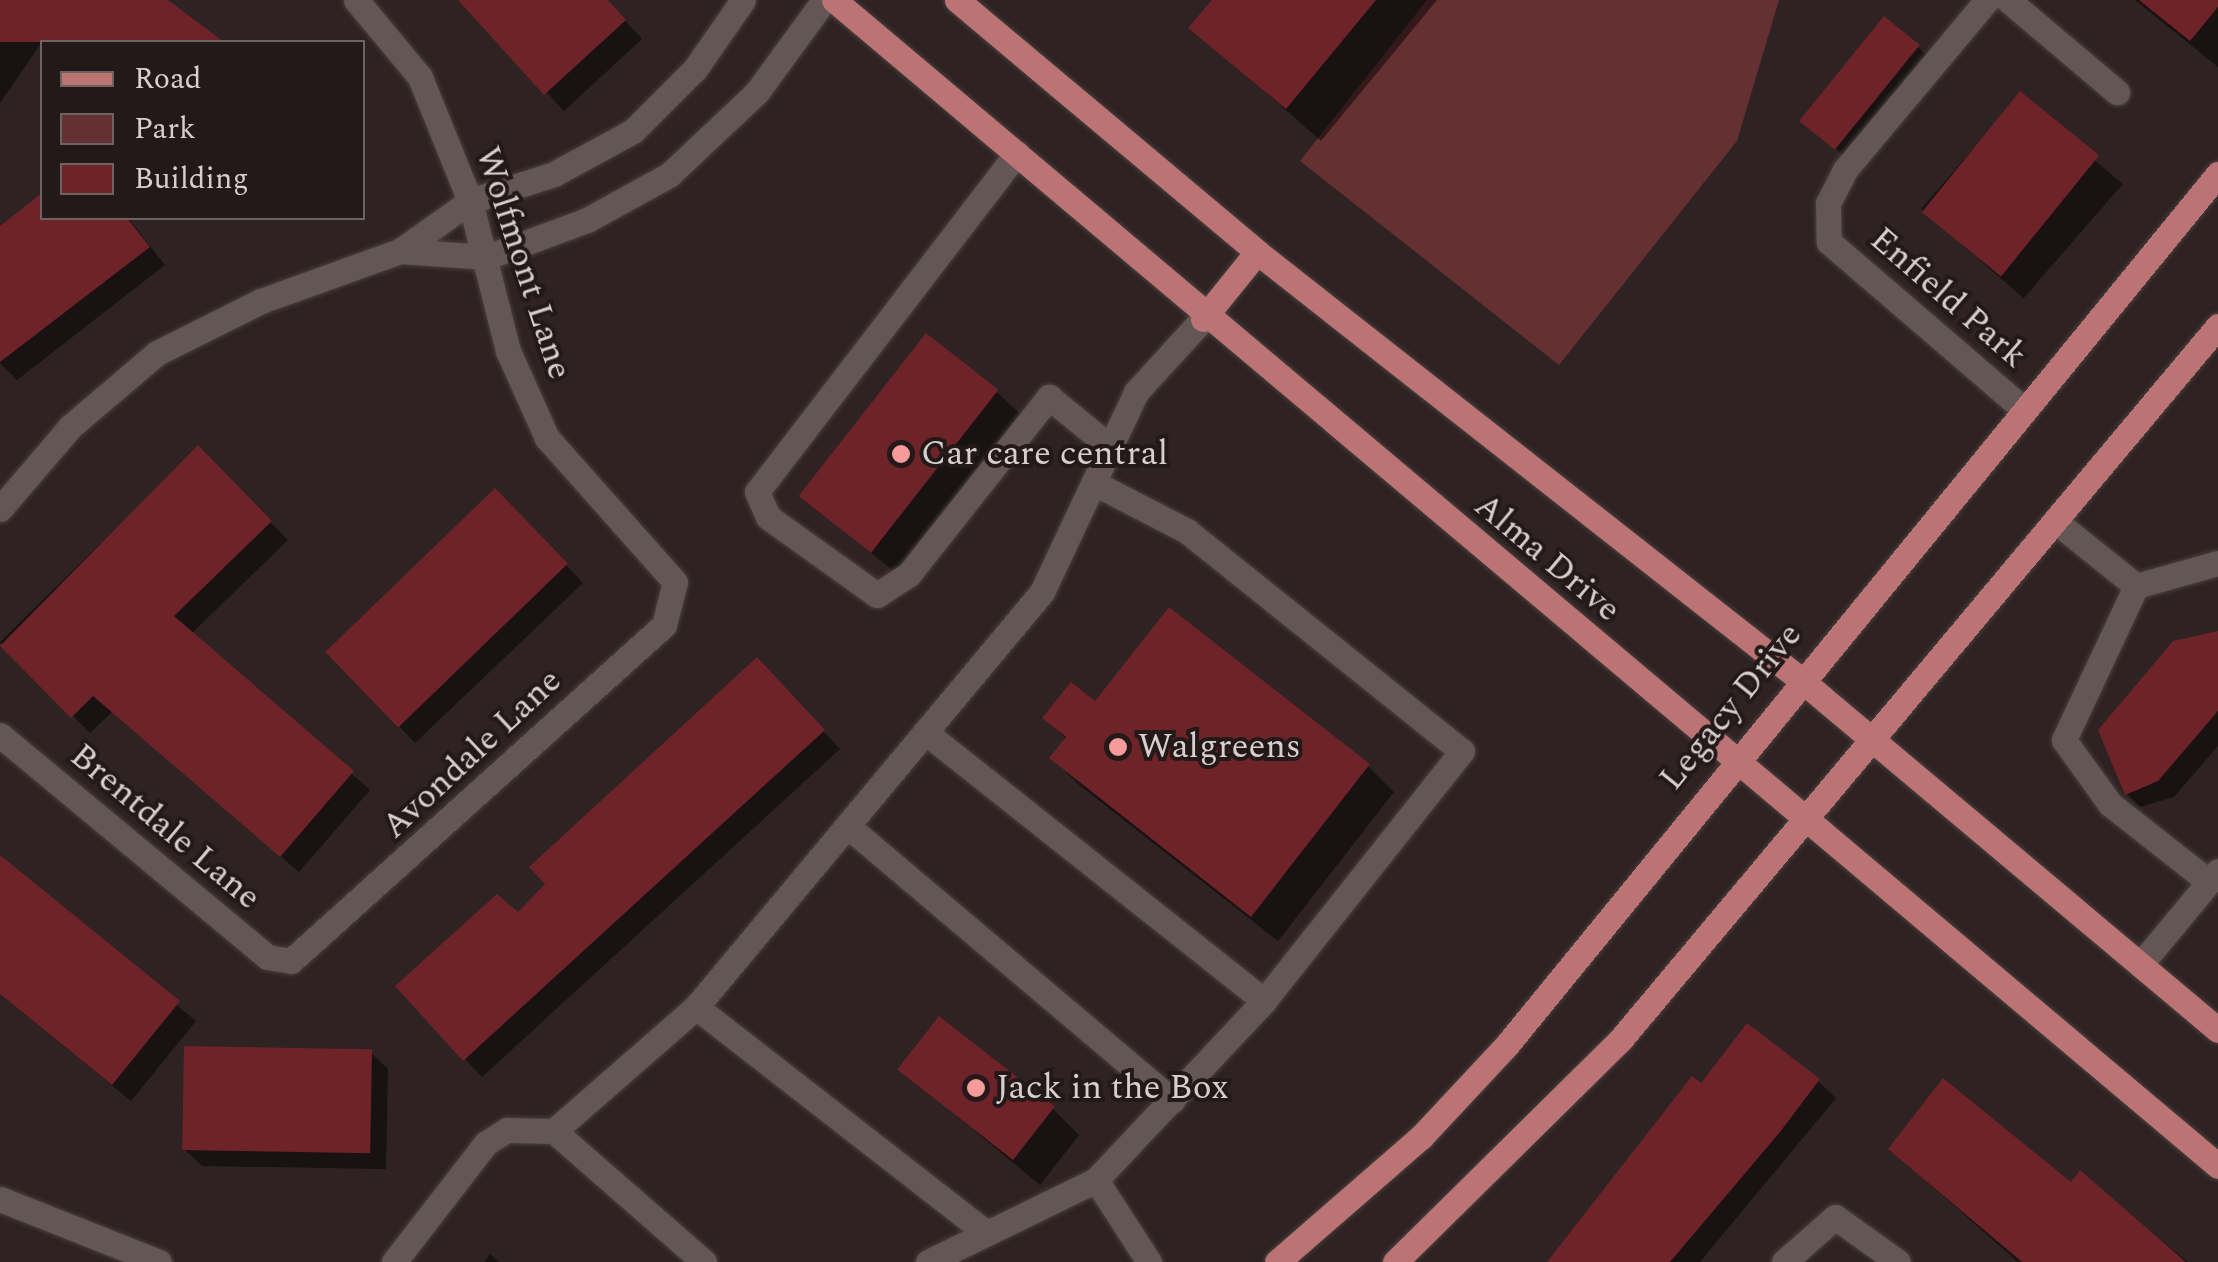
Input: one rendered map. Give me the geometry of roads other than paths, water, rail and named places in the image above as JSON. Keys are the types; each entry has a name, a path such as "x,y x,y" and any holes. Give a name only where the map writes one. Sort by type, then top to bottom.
{"main road":[{"name":"Alma Drive","path":"834,0 1017,153 1203,318 2218,1166"},
{"name":"Alma Drive","path":"957,0 1258,252 1800,679 1870,742 2218,1030"},
{"name":"Legacy Drive","path":"1277,1262 1421,1136 1506,1046 2020,406 2218,174"},
{"path":"1203,318 1258,252"},
{"path":"1395,1262 1620,1039 1806,824 2218,326"}],"street":[{"name":"Wolfmont Lane","path":"356,0 420,77 470,201 508,351 547,438 675,582"},
{"path":"0,509 70,427 157,354 262,302 400,251 470,201 554,174 632,131 695,69 743,0"},
{"path":"400,251 487,257 587,220 668,175 758,92 824,0"},
{"name":"Enfield Park","path":"1987,0 1846,170 1828,203 1829,242 2020,406"},
{"path":"2008,0 2117,92"},
{"path":"1017,153 757,492 768,517 878,595 909,574 1049,397 1110,447"},
{"path":"554,1131 696,1007 850,828 1042,592 1136,392 1203,318"},
{"path":"928,1262 981,1230 1096,1180 1264,1001 1462,751 1187,531 1094,483"},
{"path":"2055,521 2136,586"},
{"path":"2140,965 2214,877 2110,804 2064,740 2136,586 2218,562"},
{"name":"Avondale Lane","path":"291,961 664,625 675,582"},
{"path":"925,732 1264,1001"},
{"name":"Brentdale Lane","path":"0,735 267,957 291,961"},
{"path":"850,828 1172,1100"},
{"path":"696,1007 981,1230"},
{"path":"394,1262 486,1143 507,1130 554,1131 704,1262"},
{"path":"1096,1180 1150,1262"},
{"path":"0,1199 159,1262"},
{"path":"1784,1262 1823,1218 1846,1222 1898,1262"}],"place":[{"name":"Car care central","path":"901,454"},
{"name":"Walgreens","path":"1118,747"},
{"name":"Jack in the Box","path":"976,1088"}]}
